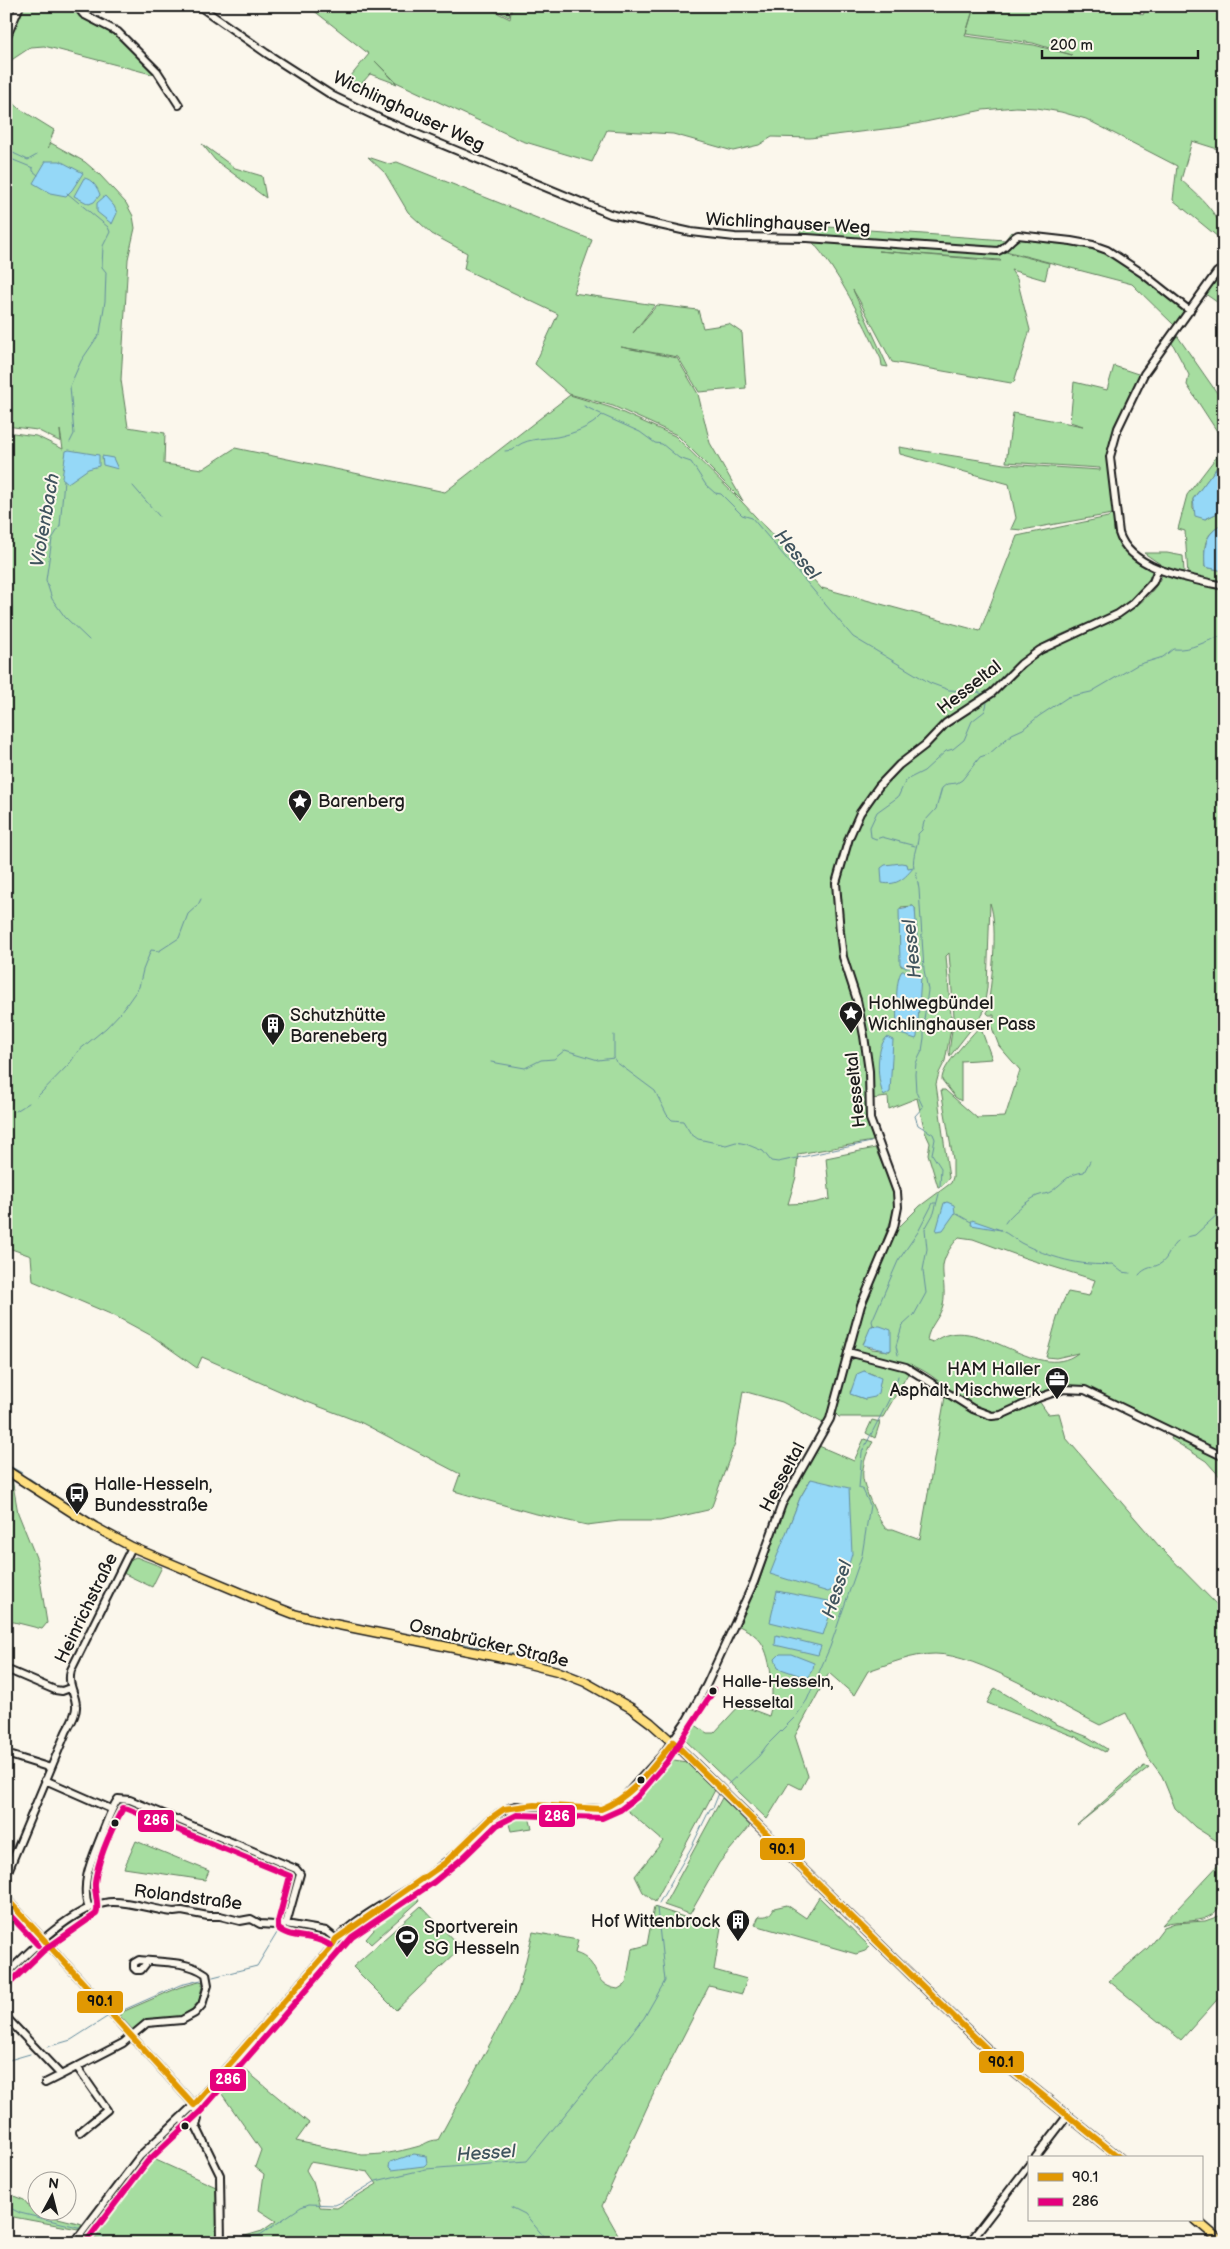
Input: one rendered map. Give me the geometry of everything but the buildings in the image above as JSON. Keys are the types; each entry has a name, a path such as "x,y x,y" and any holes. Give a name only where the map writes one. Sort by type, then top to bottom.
{"main road":[{"name":"Osnabrücker Straße","path":"6,1470 95,1527 132,1547 294,1614 328,1623 513,1660 557,1671 585,1682 631,1708 673,1742 974,2036 1118,2156"},
{"path":"1198,2222 1223,2243"}],"street":[{"path":"6,38 20,6"},
{"path":"76,6 84,14 118,32 157,70 179,105"},
{"name":"Wichlinghauser Weg","path":"199,6 266,53 334,96 383,120 610,214 691,232 735,237 807,238 998,251 1006,247 1018,235 1071,241 1094,245 1121,258 1190,311"},
{"path":"1224,268 1217,272 1144,374 1118,428 1110,457 1120,539 1128,549 1158,569 1188,579 1224,586"},
{"name":"Hesseltal","path":"74,2243 140,2156 194,2105 330,1949 336,1939 370,1913 412,1887 445,1863 491,1818 504,1809 534,1805 601,1809 611,1806 622,1799 673,1742 703,1691 734,1629 754,1582 782,1504 830,1419 861,1305 894,1227 898,1207 897,1192 870,1119 864,1036 857,1000 842,949 836,884 849,838 860,813 879,786 899,765 925,745 946,723 992,693 1021,664 1040,650 1118,614 1132,604 1153,582 1158,569"},
{"path":"848,1352 906,1367 973,1409 992,1416 1001,1415 1038,1398 1064,1389 1085,1390 1224,1457"},
{"name":"Heinrichstraße","path":"6,1876 75,1714 77,1707 70,1688 71,1670 132,1547"},
{"path":"6,1669 55,1690 70,1688"},
{"path":"6,1754 51,1768"},
{"path":"46,1780 111,1808"},
{"path":"89,1909 86,1902 88,1873 111,1808 118,1799 130,1800 296,1869 300,1874 286,1924"},
{"path":"6,1898 194,2105 198,2119 196,2126"},
{"name":"Rolandstraße","path":"6,1974 44,1940 89,1909 114,1902 157,1910 220,1916 225,1919 240,1921 252,1919 260,1924 286,1924 326,1931 336,1939"},
{"path":"45,2083 123,2042 147,2023 182,2020 194,2013 202,2005 208,1984 206,1974 199,1969 148,1961"},
{"path":"6,2017 61,2075"},
{"path":"77,2067 107,2110 80,2132"},
{"path":"1037,2156 1068,2115"},
{"path":"180,2119 196,2126 220,2175 221,2242"},
{"path":"969,2243 1028,2167"}],"green space":[{"path":"6,6 17,8 6,32"},
{"path":"22,6 74,6 118,35 159,76 44,46 31,47 10,61 6,59 6,42"},
{"path":"308,6 484,6 510,19 512,6 1126,6 1143,15 1147,6 1224,6 1224,151 1192,141 1181,180 1215,215 1223,233 1224,242 1173,200 1177,166 1086,119 1061,112 1016,107 983,110 901,127 810,138 772,137 759,145 733,151 673,134 607,130 592,162 522,141 396,82 375,61 397,84 370,74 355,91 346,82 369,54","holes":["974,7 966,34 1033,43 1072,55 1034,45 965,36"]},
{"path":"488,6 511,6 509,17"},
{"path":"6,96 20,109 54,130 48,148 51,143 85,162 126,203 133,216 135,228 128,259 121,380 128,427 165,433 164,464 203,469 235,448 445,492 570,395 612,408 675,436 743,503 823,590 822,588 980,631 1017,536 1108,517 1112,514 1022,530 1011,529 1016,518 1009,484 900,454 899,447 1004,464 1100,470 1100,468 1006,462 1013,413 1083,426 1070,422 1074,382 1107,390 1114,366 1141,375 1120,417 1108,458 1118,539 1127,550 1153,570 1144,586 1132,599 1102,618 1067,632 1035,649 977,699 973,709 993,697 1029,664 1048,650 1128,612 1154,589 1163,573 1185,581 1224,590 1224,1481 1206,1461 1171,1439 1174,1431 1120,1403 1089,1390 1065,1387 1038,1395 996,1413 985,1411 964,1401 936,1379 916,1367 860,1352 852,1346 863,1306 895,1231 920,1206 951,1183 953,1159 941,1090 945,1090 977,1118 1005,1117 1020,1070 999,1046 989,1020 994,1018 994,1015 987,1013 994,942 993,914 990,903 987,988 983,1014 950,1056 954,1016 949,953 946,956 951,1029 945,1061 936,1084 949,1178 942,1186 938,1187 928,1154 930,1143 925,1132 917,1098 889,1109 888,1097 871,1099 871,1092 866,1092 866,1112 873,1141 798,1154 796,1177 788,1204 813,1203 830,1199 826,1158 875,1148 894,1191 894,1212 859,1305 827,1416 823,1423 782,1402 743,1391 735,1443 712,1506 708,1510 660,1521 619,1521 587,1525 532,1513 454,1491 460,1474 362,1423 284,1393 202,1357 197,1368 152,1336 115,1316 33,1281 31,1256 6,1247 6,432 36,436 63,449 60,430 61,442 37,430 6,426","holes":["913,906 915,908 916,967 901,966 901,907","959,1237 973,1239 1095,1280 1089,1296 1068,1292 1058,1315 1046,1357 1056,1358 1078,1353 1061,1361 1043,1360 968,1334 950,1334 933,1342 927,1340 943,1305 943,1265 949,1250","873,1325 876,1326 890,1351 872,1349 863,1344"]},
{"path":"202,144 235,168 262,176 266,198 215,160"},
{"path":"368,157 389,164 397,162 592,240 573,293 655,305 633,333 657,305 698,310 703,328 729,324 742,333 746,388 699,392 678,357 621,347 677,358 698,394 710,443 743,501 677,435 613,406 569,394 535,364 558,314 464,269 467,253 432,234 408,212 385,173"},
{"path":"801,225 1005,240 1011,232 1085,244 1107,252 1131,266 1187,311 1175,326 1132,284 998,249 800,236"},
{"path":"810,239 1002,251 1049,263 1045,280 1011,270 1017,279 1030,330 1014,382 892,362 853,290 888,367 882,366 881,359 841,281","holes":["878,251 1000,260 1001,261"]},
{"path":"1224,271 1224,307 1204,293"},
{"path":"1176,334 1224,403 1224,442 1187,385 1189,375 1171,341"},
{"path":"1224,447 1224,458 1193,499 1193,509 1205,519 1224,510 1224,524 1212,532 1206,541 1205,567 1224,571 1224,584 1188,576 1185,531 1178,529 1187,495"},
{"path":"1144,553 1167,553 1183,556 1184,572 1163,566"},
{"path":"980,1026 992,1059 961,1061 961,1101 955,1097 942,1080 943,1074 951,1060"},
{"path":"856,1357 909,1372 883,1417 839,1417 836,1414 835,1409 849,1362","holes":["864,1371 877,1376 879,1388 865,1399 851,1394 850,1392"]},
{"path":"945,1397 970,1411 997,1419 1039,1401 1048,1414 1059,1413 1066,1438 1159,1546 1224,1612 1224,1849 1220,1843 1195,1827 1175,1808 1162,1776 1148,1757 1126,1713 1100,1725 995,1671 952,1656 926,1654 868,1671 854,1695 829,1673 795,1736 808,1776 801,1789 789,1783 767,1819 683,1738 691,1722 707,1733 714,1733 740,1705 769,1716 772,1689 770,1668 765,1649 759,1639 751,1632 739,1626 759,1582 784,1507 819,1446 854,1461 864,1439 873,1442 866,1456 863,1478 873,1507 886,1529 893,1529 920,1539","holes":["811,1479 771,1574 800,1498"]},
{"path":"872,1420 880,1422 875,1438 866,1433"},
{"path":"6,1475 12,1479 18,1513 37,1560 47,1623 42,1629 6,1620"},
{"path":"136,1557 162,1567 152,1587 123,1573 129,1560"},
{"path":"995,1688 1056,1724 1088,1737 1107,1749 1105,1752 1076,1737 987,1703"},
{"path":"668,1759 686,1762 715,1790 655,1902 643,1892 635,1876 663,1841 622,1806"},
{"path":"1144,1766 1149,1767 1077,1825"},
{"path":"722,1798 750,1826 719,1863 690,1914 664,1905"},
{"path":"528,1813 532,1828 511,1831 507,1817"},
{"path":"136,1841 209,1871 205,1880 124,1868"},
{"path":"1224,1859 1224,1892 1218,1909 1212,1915 1203,1919 1162,1925"},
{"path":"414,1892 419,1901 371,1944 366,1939 374,1930 371,1920"},
{"path":"819,1897 870,1947 856,1954 755,1925 759,1916 767,1916 774,1908 787,1905 806,1918"},
{"name":"Sportverein SG Hesseln","path":"421,1906 461,1948 396,2010 353,1967"},
{"path":"654,1907 705,1924 721,1927 714,1970 747,1979 742,1994 709,1986 650,2101 602,2206 623,2243 222,2243 262,2231 276,2221 259,2210 264,2174 255,2167 261,2150 217,2087 237,2063 309,2123 296,2141 362,2155 389,2153 419,2146 438,2140 518,1992 533,1932 578,1940 575,1953 589,1961 603,1983 618,1989 626,1984 632,1949 647,1945","holes":["310,2162 368,2172 377,2184 337,2208 320,2207 313,2182 306,2170"]},
{"path":"1222,1915 1224,1992 1181,2040 1109,1981 1148,1948 1164,1927 1175,1923 1205,1921"},
{"path":"203,1981 199,2001 191,2010 181,2016 147,2021 133,2030 120,2016 120,2013 180,1987"},
{"path":"147,2156 216,2187 218,2243 108,2243 86,2235"},
{"path":"6,2193 24,2200 28,2205 28,2220 8,2216"},
{"path":"40,2222 74,2222 82,2224 78,2229"}],"water":[{"path":"46,161 60,161 83,173 66,196 50,193 33,183"},
{"path":"84,178 94,184 100,195 94,202 89,204 74,196"},
{"path":"105,196 114,206 117,213 112,224 97,212 97,203"},
{"path":"66,451 99,455 99,466 88,469 68,483 62,478"},
{"path":"102,456 113,458 118,469 103,465"},
{"path":"1224,458 1224,510 1205,519 1195,516 1193,499"},
{"path":"1224,524 1224,571 1205,567 1205,547 1209,536"},
{"path":"907,864 908,868 914,867 907,875 896,882 882,883 881,868 885,865"},
{"path":"913,906 915,908 919,963 916,967 904,967 900,964 899,909"},
{"path":"902,971 916,971 921,976 916,1039 897,1033 897,991 899,976"},
{"path":"887,1037 893,1040 890,1092 884,1096 878,1065 880,1049"},
{"path":"947,1202 954,1205 955,1213 943,1230 936,1231 944,1203"},
{"path":"972,1220 1001,1230 971,1225"},
{"path":"871,1326 880,1326 891,1330 891,1350 888,1351 863,1345"},
{"path":"864,1371 881,1378 878,1393 875,1397 865,1399 850,1394 857,1374"},
{"path":"811,1479 849,1488 852,1554 843,1584 828,1592 770,1574 800,1498"},
{"path":"777,1591 834,1602 823,1635 770,1622"},
{"path":"776,1635 821,1646 818,1655 775,1645"},
{"path":"780,1654 791,1654 814,1663 813,1669 807,1678 778,1668 775,1659"},
{"path":"414,2154 426,2156 427,2163 424,2166 392,2170 389,2167 390,2162"}],"waterway":[{"name":"Violenbach","path":"6,154 13,153 28,160 37,155"},
{"name":"Violenbach","path":"6,157 33,168 33,171 38,175"},
{"name":"Violenbach","path":"67,193 108,227 110,232 103,246 102,267 106,272 105,301 100,333 81,361 70,386 74,434 70,442"},
{"name":"Hessel","path":"584,406 601,414"},
{"name":"Hessel","path":"505,451 513,450 528,441 557,437 575,432 593,423 602,415 640,432 655,443 662,444 679,458 691,462 706,485 715,493 721,494 742,515 752,518 853,637 930,683 949,690 978,692 982,694"},
{"name":"Violenbach","path":"64,480 60,526 52,539 46,580 52,599 65,617 89,640"},
{"path":"133,486 159,516"},
{"name":"Hessel","path":"1224,608 1221,611 1224,622"},
{"name":"Hessel","path":"914,868 913,863 918,834 922,830 924,822 936,809 942,788 947,784 957,783 962,780 980,757 989,754 1012,734 1023,729 1068,697 1091,692 1137,665 1163,657 1173,649 1193,647 1224,635"},
{"name":"Hessel","path":"915,846 882,837 876,839 871,837 870,827 877,812 898,797 905,782 924,771 946,751 953,749 964,740 972,721 985,711 987,703"},
{"name":"Hessel","path":"916,872 919,889 924,970 928,990 922,1051 916,1063 915,1074 916,1092 923,1107 915,1116 918,1125 933,1134 935,1139 932,1154 941,1168 940,1186"},
{"path":"37,1097 70,1063 78,1051 106,1028 122,1011 139,987 151,950 159,951 179,938 188,914 198,905 201,899"},
{"path":"614,1035 614,1058 616,1062 655,1091 667,1115 672,1120 683,1121 691,1134 698,1139 726,1145 736,1142 746,1144 763,1151 771,1161 778,1162 871,1142"},
{"path":"491,1062 525,1068 541,1060 554,1059 565,1050 598,1060 614,1058"},
{"path":"16,1111 29,1103"},
{"path":"1005,1223 1029,1201 1050,1192 1070,1176 1084,1172 1090,1161"},
{"name":"Hessel","path":"898,1355 896,1346 902,1326 914,1315 926,1293 923,1270 927,1249 925,1229 934,1213 939,1194"},
{"path":"1187,1237 1195,1235 1219,1213 1224,1201"},
{"path":"873,1325 872,1321 898,1261 918,1232 933,1203 936,1203"},
{"path":"955,1213 971,1222"},
{"path":"1002,1231 1021,1243 1054,1257 1089,1264 1112,1264 1122,1272 1130,1273"},
{"path":"1139,1275 1144,1270 1163,1262 1178,1241"},
{"name":"Hessel","path":"728,1784 759,1756 767,1745 796,1716 807,1700 830,1647 862,1555 870,1505 863,1490 859,1488 862,1452 895,1388 898,1376"},
{"path":"6,1464 22,1473"},
{"path":"29,1478 48,1491"},
{"path":"52,1493 78,1511"},
{"path":"83,1515 106,1529"},
{"path":"131,1542 139,1546"},
{"path":"261,1597 274,1602"},
{"path":"284,1606 302,1612"},
{"path":"378,1629 388,1631"},
{"path":"398,1633 517,1655 541,1661 586,1678"},
{"path":"592,1682 633,1705 665,1728"},
{"path":"689,1751 714,1775"},
{"name":"Hessel","path":"659,1903 691,1848 710,1809 713,1808 719,1793"},
{"path":"784,1844 859,1919"},
{"name":"Hessel","path":"224,2243 260,2235 301,2207 309,2204 335,2205 376,2181 426,2169 527,2161 644,2018 665,1981 657,1908"},
{"path":"213,1977 257,1966 280,1928"},
{"path":"893,1952 979,2035"},
{"path":"119,2012 180,1985 201,1980"},
{"path":"47,2047 71,2040 107,2017"},
{"path":"984,2040 1019,2071"},
{"path":"6,2061 30,2054"},
{"path":"1027,2077 1068,2111"},
{"path":"1072,2114 1124,2156"},
{"name":"Hessel","path":"6,2206 20,2213 82,2228"},
{"path":"511,2207 525,2214 549,2243"},
{"path":"1202,2220 1205,2223"},
{"name":"Hessel","path":"88,2231 104,2238 130,2243"}],"transit line":[{"name":"286","path":"85,2243 147,2162 201,2111 352,1937 434,1882 463,1858 497,1825 517,1815 602,1818 620,1810 637,1797 667,1762 714,1690"},
{"name":"90.1","path":"673,1742 993,2055 1118,2156"},
{"name":"90.1","path":"194,2105 330,1949 336,1939 445,1863 491,1818 504,1809 534,1805 601,1809 612,1804 641,1781 673,1742"},
{"name":"286","path":"12,1981 43,1951 96,1914 95,1883 99,1864 123,1808 290,1876 278,1928 288,1934 325,1942 331,1946"},
{"name":"90.1","path":"6,1898 194,2105"},
{"name":"286","path":"6,1911 38,1945"}],"place":[{"name":"Barenberg","path":"300,822"},
{"name":"Hohlwegbündel Wichlinghauser Pass","path":"851,1034"},
{"name":"Schutzhütte Bareneberg","path":"273,1046"},
{"name":"HAM Haller Asphalt Mischwerk","path":"1057,1400"},
{"name":"Halle-Hesseln, Bundesstraße","path":"77,1515"},
{"name":"Halle-Hesseln, Hesseltal","path":"713,1691"},
{"name":"Hof Wittenbrock","path":"738,1942"},
{"name":"Sportverein SG Hesseln","path":"407,1958"}]}
